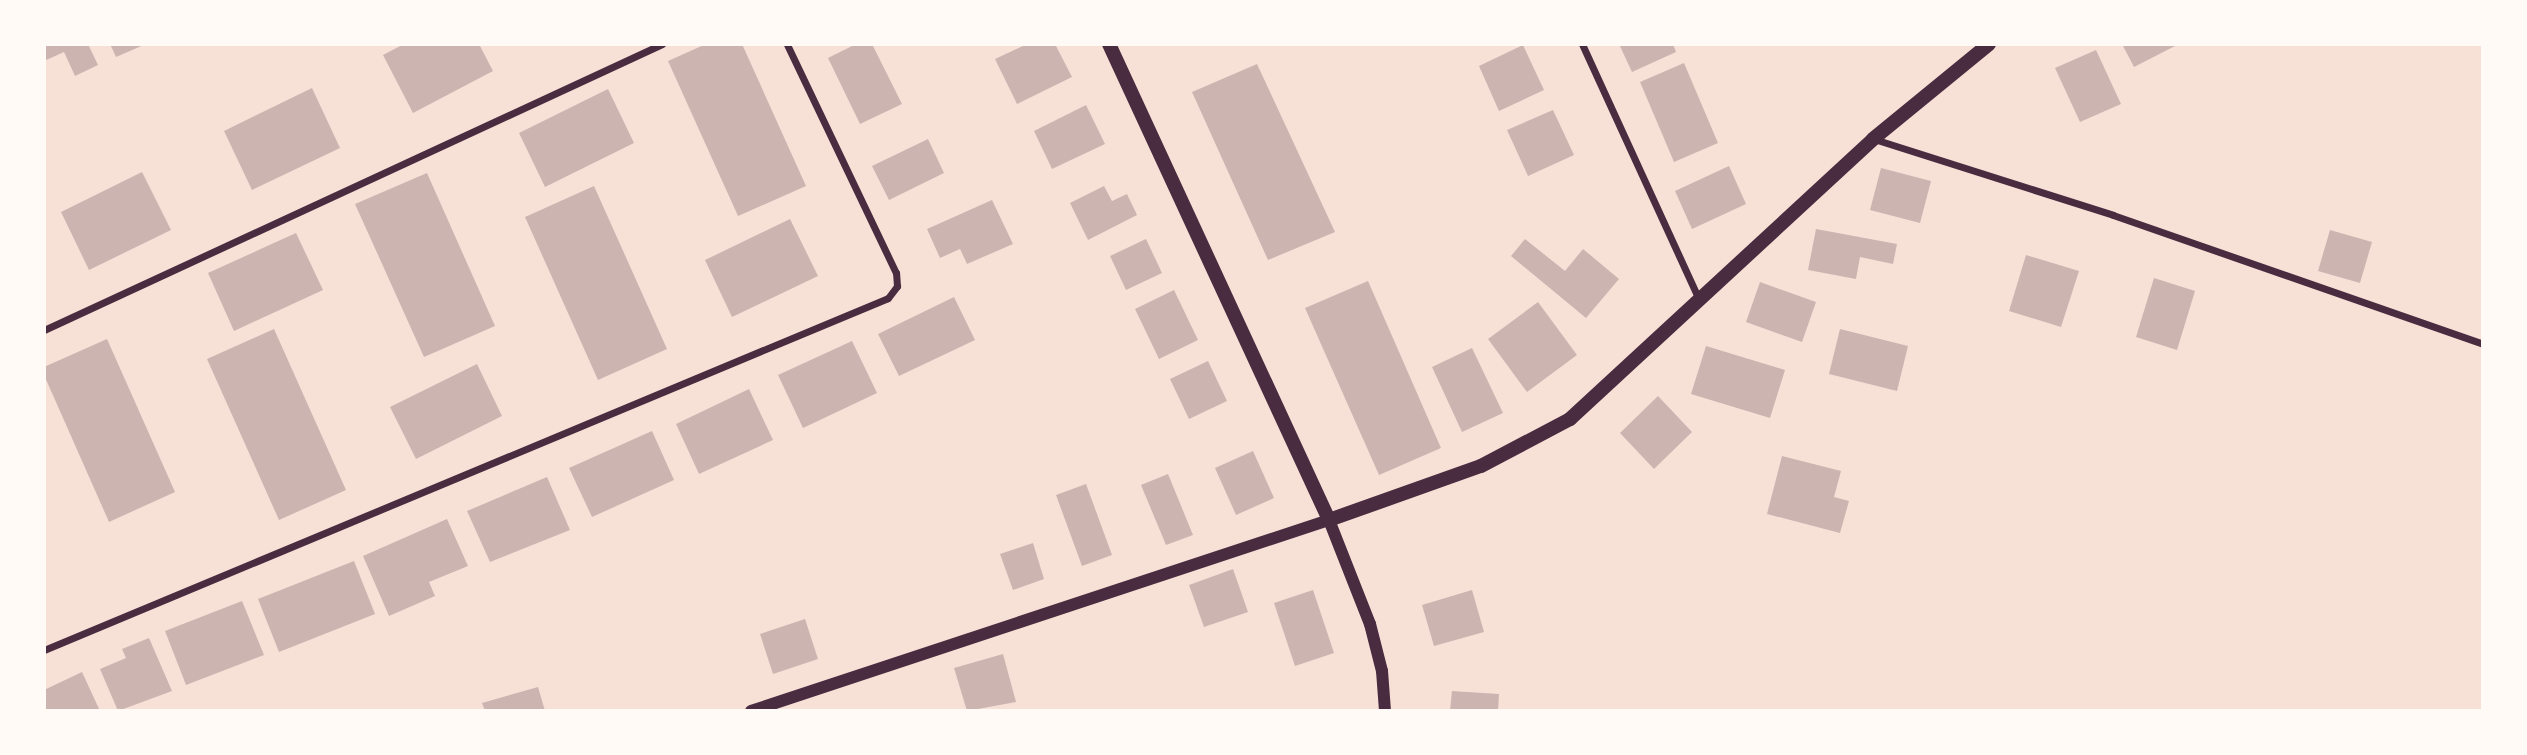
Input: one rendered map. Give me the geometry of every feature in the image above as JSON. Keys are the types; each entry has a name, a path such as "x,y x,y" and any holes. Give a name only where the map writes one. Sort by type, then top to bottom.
{"main road":[{"path":"1110,44 1329,520 1481,466 1560,425 1609,387 1698,297 1873,139 1989,44"}],"street":[{"path":"44,330 662,44"},
{"path":"44,650 888,298 897,286 896,273 787,44"},
{"path":"1581,44 1698,297"},
{"path":"1873,139 2113,215 2483,344"},
{"path":"751,711 1329,520 1370,624 1382,671 1385,711"}],"building":[{"path":"44,44 88,44 98,65 75,76 64,52 44,61"},
{"path":"110,44 146,44 116,57"},
{"path":"404,44 479,44 493,71 413,113 383,55"},
{"path":"706,44 742,44 806,186 738,216 668,61"},
{"path":"856,44 872,44 902,104 860,124 828,58"},
{"path":"1027,44 1055,44 1072,77 1017,104 995,59"},
{"path":"1619,44 1673,44 1676,52 1632,72"},
{"path":"2122,44 2174,44 2175,46 2134,67"},
{"path":"1523,45 1544,90 1499,111 1479,66"},
{"path":"2096,50 2121,104 2080,122 2055,68"},
{"path":"1684,63 1718,143 1674,162 1640,82"},
{"path":"1257,64 1335,232 1268,260 1192,92"},
{"path":"312,88 340,148 252,190 224,131"},
{"path":"608,89 634,143 545,187 519,133"},
{"path":"1086,105 1105,144 1052,169 1034,131"},
{"path":"1553,110 1574,155 1528,176 1507,130"},
{"path":"928,139 944,173 889,200 872,166"},
{"path":"1729,166 1746,204 1692,229 1675,191"},
{"path":"1881,168 1931,181 1920,223 1870,210"},
{"path":"142,172 171,230 89,270 61,212"},
{"path":"427,173 495,326 424,357 355,204"},
{"path":"594,186 667,349 598,380 525,217"},
{"path":"1104,186 1112,201 1127,194 1137,215 1088,240 1070,203"},
{"path":"992,200 1013,244 967,264 960,249 940,258 927,229"},
{"path":"790,219 818,276 732,317 705,260"},
{"path":"1816,229 1897,244 1893,264 1860,257 1856,279 1808,270"},
{"path":"2330,230 2372,242 2360,283 2318,271"},
{"path":"296,233 323,290 234,331 208,273"},
{"path":"1146,239 1162,273 1126,290 1110,256"},
{"path":"1525,239 1565,271 1583,249 1619,279 1586,318 1511,256"},
{"path":"2026,255 2079,271 2061,327 2009,311"},
{"path":"2154,278 2195,291 2177,350 2136,337"},
{"path":"1368,281 1441,448 1379,475 1305,308"},
{"path":"1760,282 1816,302 1802,342 1746,322"},
{"path":"1174,290 1198,340 1159,359 1135,309"},
{"path":"954,297 975,340 899,376 878,334"},
{"path":"1538,302 1577,355 1527,392 1488,339"},
{"path":"274,329 346,490 279,520 207,359"},
{"path":"1840,329 1908,346 1897,391 1829,374"},
{"path":"107,339 175,492 109,522 44,375 44,367"},
{"path":"852,341 877,393 803,428 778,375"},
{"path":"1706,346 1785,370 1770,418 1691,394"},
{"path":"1472,348 1503,413 1462,432 1432,367"},
{"path":"1208,361 1227,401 1189,419 1170,379"},
{"path":"477,364 502,416 416,459 390,407"},
{"path":"749,389 773,440 699,474 676,424"},
{"path":"1658,396 1692,432 1654,469 1620,433"},
{"path":"652,431 674,480 592,517 569,468"},
{"path":"1253,451 1274,498 1236,515 1215,468"},
{"path":"1782,456 1841,471 1834,497 1849,501 1840,533 1767,514"},
{"path":"1168,474 1193,535 1166,545 1141,485"},
{"path":"547,477 570,530 490,562 467,511"},
{"path":"1086,484 1112,555 1082,566 1056,495"},
{"path":"447,519 468,566 429,582 435,596 389,616 363,556"},
{"path":"1033,543 1044,579 1013,590 1000,554"},
{"path":"354,561 375,614 279,652 258,599"},
{"path":"1233,569 1248,612 1204,627 1189,585"},
{"path":"1313,590 1334,653 1295,666 1274,603"},
{"path":"1472,590 1484,632 1434,646 1422,605"},
{"path":"242,601 264,655 186,685 165,631"},
{"path":"805,619 818,659 773,674 760,634"},
{"path":"149,638 172,691 118,711 100,669 126,658 122,649"},
{"path":"1003,654 1016,702 967,711 954,668"},
{"path":"82,672 100,711 44,711 44,690"},
{"path":"538,687 545,711 485,711 482,703"},
{"path":"1452,691 1499,694 1498,711 1450,711"}]}
